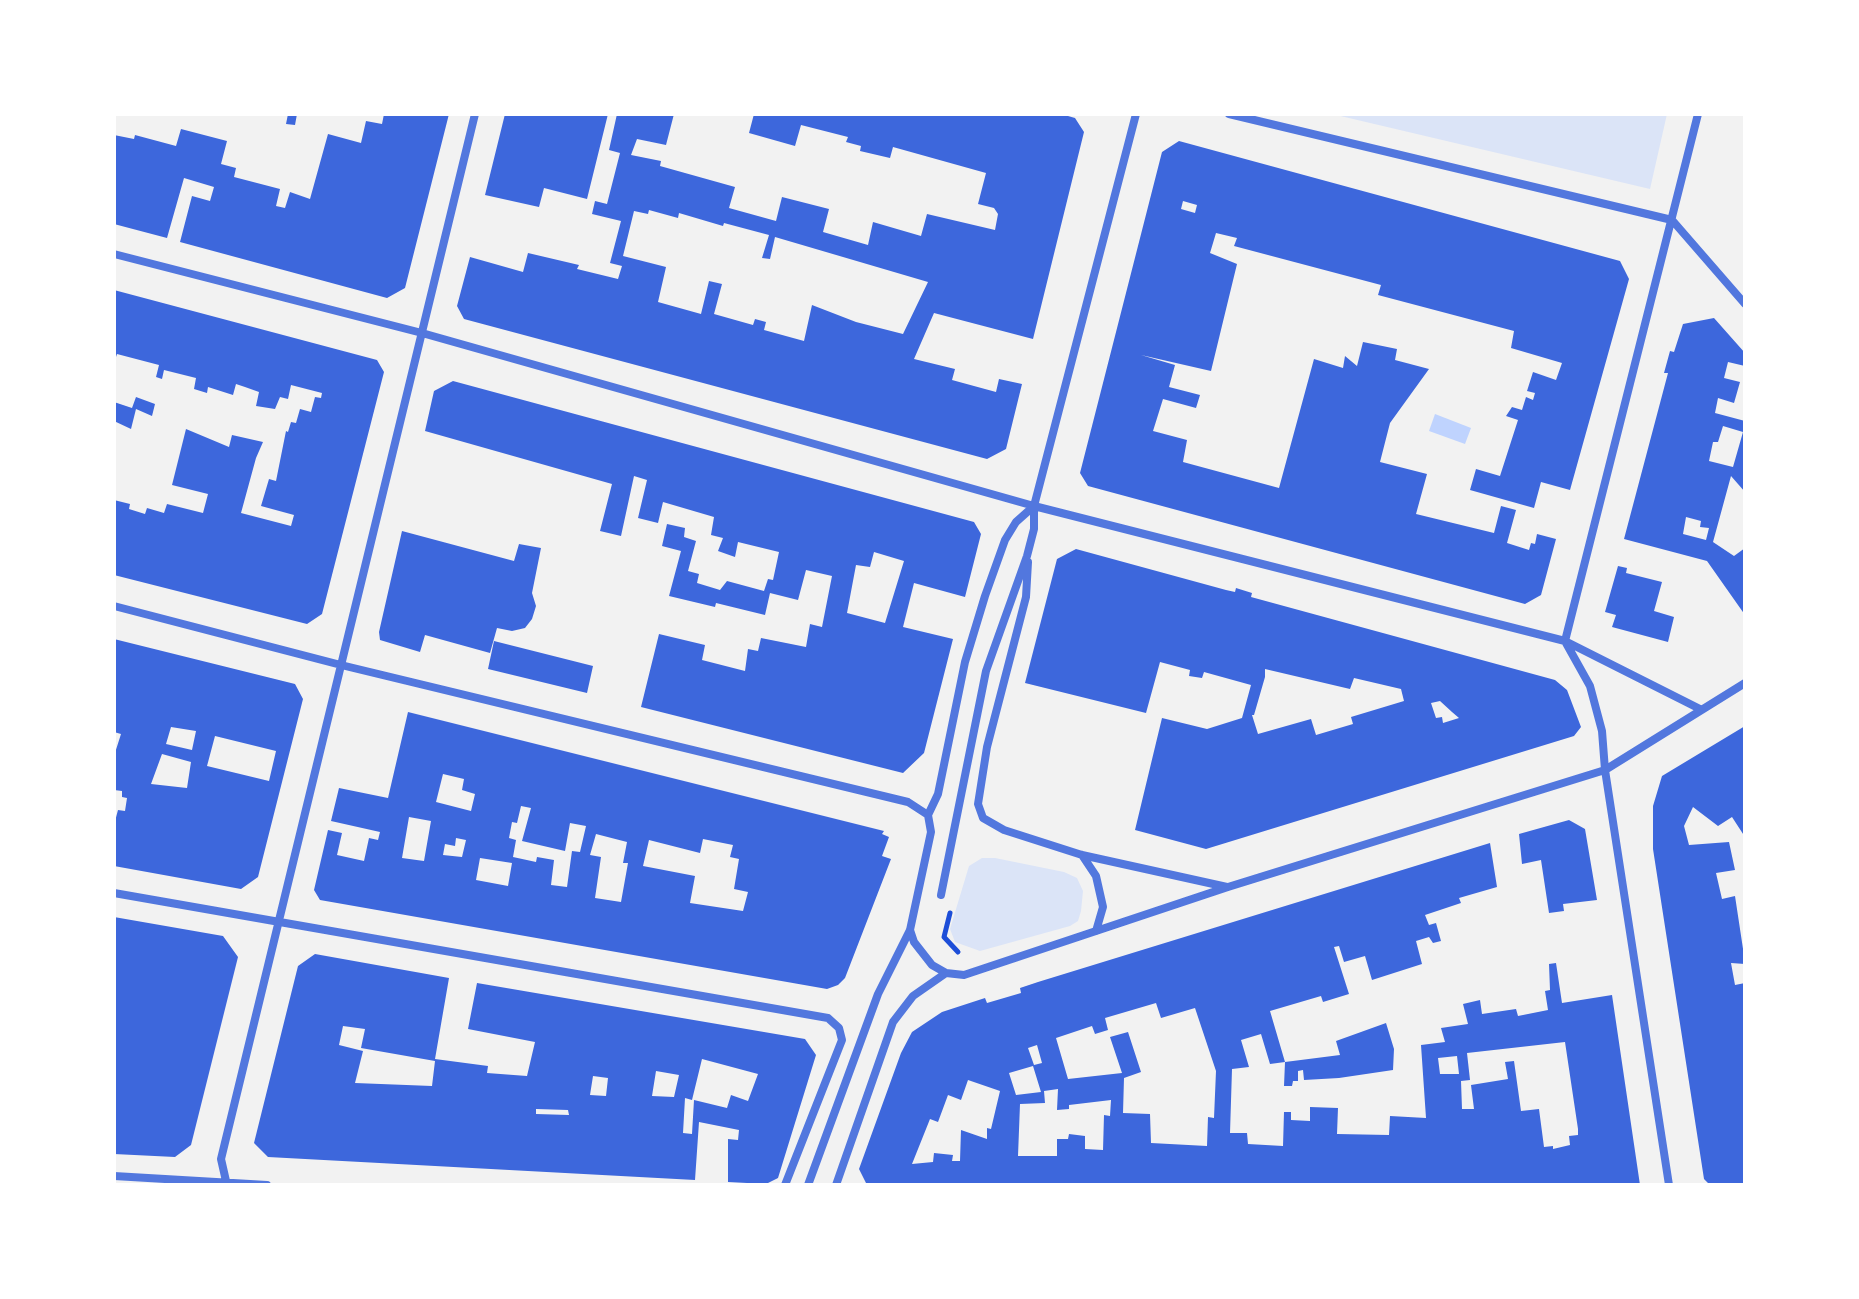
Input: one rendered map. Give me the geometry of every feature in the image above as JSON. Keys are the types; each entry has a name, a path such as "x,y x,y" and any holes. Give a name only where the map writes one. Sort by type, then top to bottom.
{"street":[{"path":"226,1181 221,1159 475,114"},
{"path":"941,895 986,671 1027,556 1034,529 1034,506 1136,114"},
{"path":"1229,114 1672,220 1745,304"},
{"path":"1669,1185 1605,770 1602,731 1590,686 1565,641 1698,114"},
{"path":"114,254 422,333 1034,506 1565,641 1700,709"},
{"path":"808,1185 878,994 910,930 931,832 928,815 938,794 965,662 985,596 1005,540 1016,522 1034,506"},
{"path":"1027,556 1026,597 987,747 978,804 983,818 991,825 1082,855 1228,887"},
{"path":"114,606 341,665 908,802 928,815"},
{"path":"910,930 914,942 932,965 946,973 964,975 1228,887 1605,770 1745,683"},
{"path":"1082,855 1096,876 1103,907 1096,931"},
{"path":"114,893 828,1018 839,1028 842,1040 785,1185"},
{"path":"836,1185 893,1022 901,1008 925,985 946,973"},
{"path":"114,1176 267,1185"}],"shaded area":[{"path":"1332,114 1667,114 1650,189"},
{"path":"982,858 1064,872 1077,878 1083,891 1078,921 1070,926 980,951 955,942 950,929 969,866"}],"water":[{"path":"1435,414 1471,428 1465,444 1429,431"}],"building":[{"path":"288,114 297,114 295,125 286,124"},
{"path":"384,114 449,114 405,288 387,298 180,242 192,196 210,201 214,187 184,178 167,238 114,224 114,135 134,139 135,135 176,146 181,129 227,141 221,164 236,168 234,177 280,189 276,206 285,208 290,192 310,199 328,134 361,143 366,121 382,124"},
{"path":"505,114 608,114 587,199 544,188 539,207 485,195"},
{"path":"617,114 674,114 666,145 637,139 631,155 661,161 660,166 735,187 729,208 776,221 782,197 829,209 823,232 868,245 873,222 921,236 927,214 995,230 998,214 994,208 978,204 986,173 893,147 890,158 860,151 861,146 846,142 848,137 801,125 795,146 749,133 754,114 1061,114 1075,118 1084,132 1033,339 934,313 914,359 955,369 952,380 996,392 999,379 1022,384 1006,449 987,459 464,319 457,306 470,257 523,272 528,253 579,265 577,269 618,279 622,266 610,263 621,221 592,214 595,201 607,204 620,153 609,150","holes":["649,210 678,218 679,213 769,235 762,258 770,259 775,237 928,282 903,334 856,322 812,305 804,341 764,330 766,322 755,319 753,325 714,314 722,284 709,281 701,314 658,302 666,267 623,256 634,211 648,214"]},
{"path":"1179,141 1620,261 1629,279 1570,490 1541,482 1534,508 1470,490 1476,469 1500,476 1518,420 1506,416 1512,407 1522,410 1526,397 1533,400 1535,393 1527,391 1533,372 1556,380 1562,363 1511,348 1514,331 1378,295 1381,285 1234,246 1237,238 1216,233 1210,253 1237,264 1211,371 1141,355 1175,365 1169,387 1200,395 1196,408 1163,399 1153,431 1187,440 1183,462 1279,488 1314,359 1343,368 1345,356 1357,366 1363,342 1397,349 1395,360 1429,369 1390,423 1380,462 1427,474 1416,514 1494,533 1501,506 1516,510 1507,543 1529,550 1531,543 1535,544 1537,534 1556,539 1541,595 1525,604 1088,486 1080,473 1162,152","holes":["1183,201 1197,205 1195,213 1181,209"]},
{"path":"114,290 377,360 384,372 322,614 307,624 114,575 114,500 130,504 129,509 145,514 147,508 164,513 167,504 203,513 208,494 172,485 186,429 229,447 232,435 263,442 241,513 291,526 294,515 261,506 269,479 276,481 286,431 291,422 296,423 300,409 311,412 315,397 321,398 322,393 291,385 288,399 280,397 275,409 256,406 259,392 236,384 233,395 208,387 207,393 194,389 196,378 164,370 162,379 156,377 159,365 117,354 114,363"},
{"path":"1714,318 1745,353 1745,366 1728,362 1724,378 1740,382 1734,403 1718,398 1715,413 1745,421 1745,492 1731,476 1713,542 1734,556 1745,548 1745,615 1707,561 1624,539 1668,373 1664,373 1670,351 1674,352 1683,324","holes":["1723,426 1743,432 1733,467 1709,461 1713,442 1718,442","1686,517 1701,521 1700,527 1709,528 1706,540 1683,534"]},
{"path":"453,381 974,522 981,534 965,597 914,583 903,627 953,639 924,753 903,773 641,707 659,634 705,645 702,660 745,671 748,649 758,651 761,638 806,647 810,624 822,627 832,576 806,570 798,600 770,593 765,615 669,596 681,551 662,546 667,524 685,528 684,537 696,541 688,571 699,574 697,583 720,590 727,581 764,591 768,579 773,580 779,552 738,542 735,557 718,551 723,538 711,535 714,517 663,502 658,523 638,518 647,480 634,476 621,536 600,531 612,484 425,431 434,391","holes":["874,552 904,561 885,623 847,613 856,565 870,567"]},
{"path":"136,397 155,404 152,416 136,409 131,429 114,421 114,402 132,408"},
{"path":"402,531 514,561 519,544 541,548 532,593 536,606 532,619 525,628 512,631 497,628 490,653 425,635 420,652 380,640 379,632"},
{"path":"1076,549 1226,590 1235,592 1236,588 1252,593 1251,597 1555,680 1567,690 1581,727 1574,736 1206,849 1135,830 1162,718 1207,729 1242,718 1251,685 1204,672 1202,678 1189,676 1190,670 1160,662 1146,713 1025,683 1057,559","holes":["1265,669 1350,689 1354,678 1401,689 1404,701 1351,717 1353,724 1316,735 1311,719 1258,734 1252,715","1440,701 1452,712 1459,718 1443,723 1442,717 1436,718 1431,703"]},
{"path":"1618,566 1627,568 1626,573 1662,582 1654,611 1674,617 1668,642 1612,627 1616,615 1605,612"},
{"path":"114,639 295,684 303,699 258,877 241,889 114,866 114,825 118,810 125,811 127,798 122,797 122,791 114,790 114,756 121,734 114,732","holes":["171,727 196,731 192,750 166,744","215,736 276,751 269,781 207,766","162,754 191,762 187,788 151,784"]},
{"path":"494,641 593,666 587,693 488,669"},
{"path":"408,712 884,831 882,834 889,837 882,856 891,859 845,978 827,989 320,900 314,890 328,830 342,833 337,855 364,861 369,838 378,840 380,832 331,821 339,788 388,798","holes":["443,774 464,779 462,790 475,794 471,811 436,802","521,806 531,808 522,841 565,851 570,823 586,826 580,852 572,851 567,887 551,885 554,860 537,857 536,862 513,857 516,840 509,838 512,822 517,823","409,817 431,821 424,861 402,858","596,834 627,842 623,863 628,863 621,902 595,898 601,857 590,855","456,838 466,840 462,857 443,855 445,844 455,846","703,839 733,845 730,857 739,859 734,889 748,892 743,911 690,903 695,876 643,866 649,840 700,853","480,858 512,863 508,886 476,880"]},
{"path":"1745,726 1745,837 1732,817 1718,826 1693,807 1684,826 1689,845 1729,842 1735,870 1716,873 1722,899 1735,896 1745,962 1731,963 1735,985 1745,983 1745,1185 1710,1185 1704,1179 1653,849 1653,806 1662,776"},
{"path":"1569,820 1585,829 1597,900 1563,904 1564,911 1549,913 1541,860 1522,864 1519,834"},
{"path":"1490,843 1497,887 1459,898 1461,903 1425,915 1429,925 1436,923 1441,941 1433,943 1429,937 1416,941 1422,964 1372,980 1365,956 1344,962 1339,946 1334,947 1349,994 1323,1002 1321,996 1270,1011 1285,1062 1270,1064 1261,1034 1241,1040 1249,1067 1232,1069 1230,1133 1247,1133 1248,1144 1283,1146 1284,1112 1291,1112 1291,1120 1310,1121 1310,1107 1338,1108 1337,1134 1389,1135 1390,1116 1426,1118 1421,1045 1445,1042 1441,1028 1468,1024 1463,1004 1480,1000 1482,1014 1516,1009 1518,1016 1548,1010 1545,991 1550,990 1549,964 1556,963 1562,1003 1612,995 1640,1185 867,1185 859,1169 901,1053 912,1032 942,1012 985,998 987,1003 1021,993 1020,988","holes":["1156,1003 1161,1018 1195,1008 1216,1071 1214,1118 1208,1117 1207,1146 1151,1143 1150,1114 1123,1113 1124,1078 1141,1072 1128,1032 1110,1037 1122,1073 1068,1079 1056,1038 1092,1026 1095,1034 1108,1030 1105,1018","1565,1042 1578,1135 1569,1136 1570,1145 1553,1149 1553,1146 1544,1147 1539,1109 1521,1111 1514,1061 1505,1062 1508,1079 1471,1085 1474,1109 1462,1109 1461,1081 1470,1080 1467,1053","1037,1045 1042,1063 1034,1065 1028,1048","1457,1056 1459,1074 1440,1074 1438,1058","1033,1066 1041,1092 1016,1095 1009,1073","968,1080 1000,1091 991,1129 987,1128 987,1139 961,1130 960,1161 952,1161 953,1155 934,1153 933,1162 912,1164 930,1119 938,1122 948,1095 961,1100","1058,1089 1057,1110 1069,1109 1069,1105 1111,1100 1110,1116 1104,1115 1103,1150 1085,1149 1085,1136 1069,1134 1068,1139 1057,1139 1057,1156 1018,1156 1020,1104 1045,1103 1044,1091"]},
{"path":"114,917 223,936 238,957 191,1145 175,1157 114,1154"},
{"path":"315,954 449,978 435,1059 488,1066 487,1073 527,1076 535,1042 468,1029 477,983 805,1039 816,1055 778,1178 766,1184 728,1182 728,1139 738,1140 739,1130 699,1122 695,1180 268,1157 254,1143 298,966","holes":["343,1026 365,1029 361,1048 435,1061 432,1086 355,1083 363,1051 339,1045","702,1059 758,1074 748,1101 731,1095 727,1108 694,1100 692,1134 683,1133 685,1098 692,1100","656,1071 679,1075 674,1097 652,1096","593,1076 608,1078 606,1096 590,1095","536,1109 568,1110 569,1115 536,1114"]},
{"path":"1386,1023 1394,1049 1393,1070 1304,1080 1303,1070 1298,1071 1298,1081 1293,1081 1292,1086 1284,1086 1285,1062 1340,1055 1336,1041"}]}
